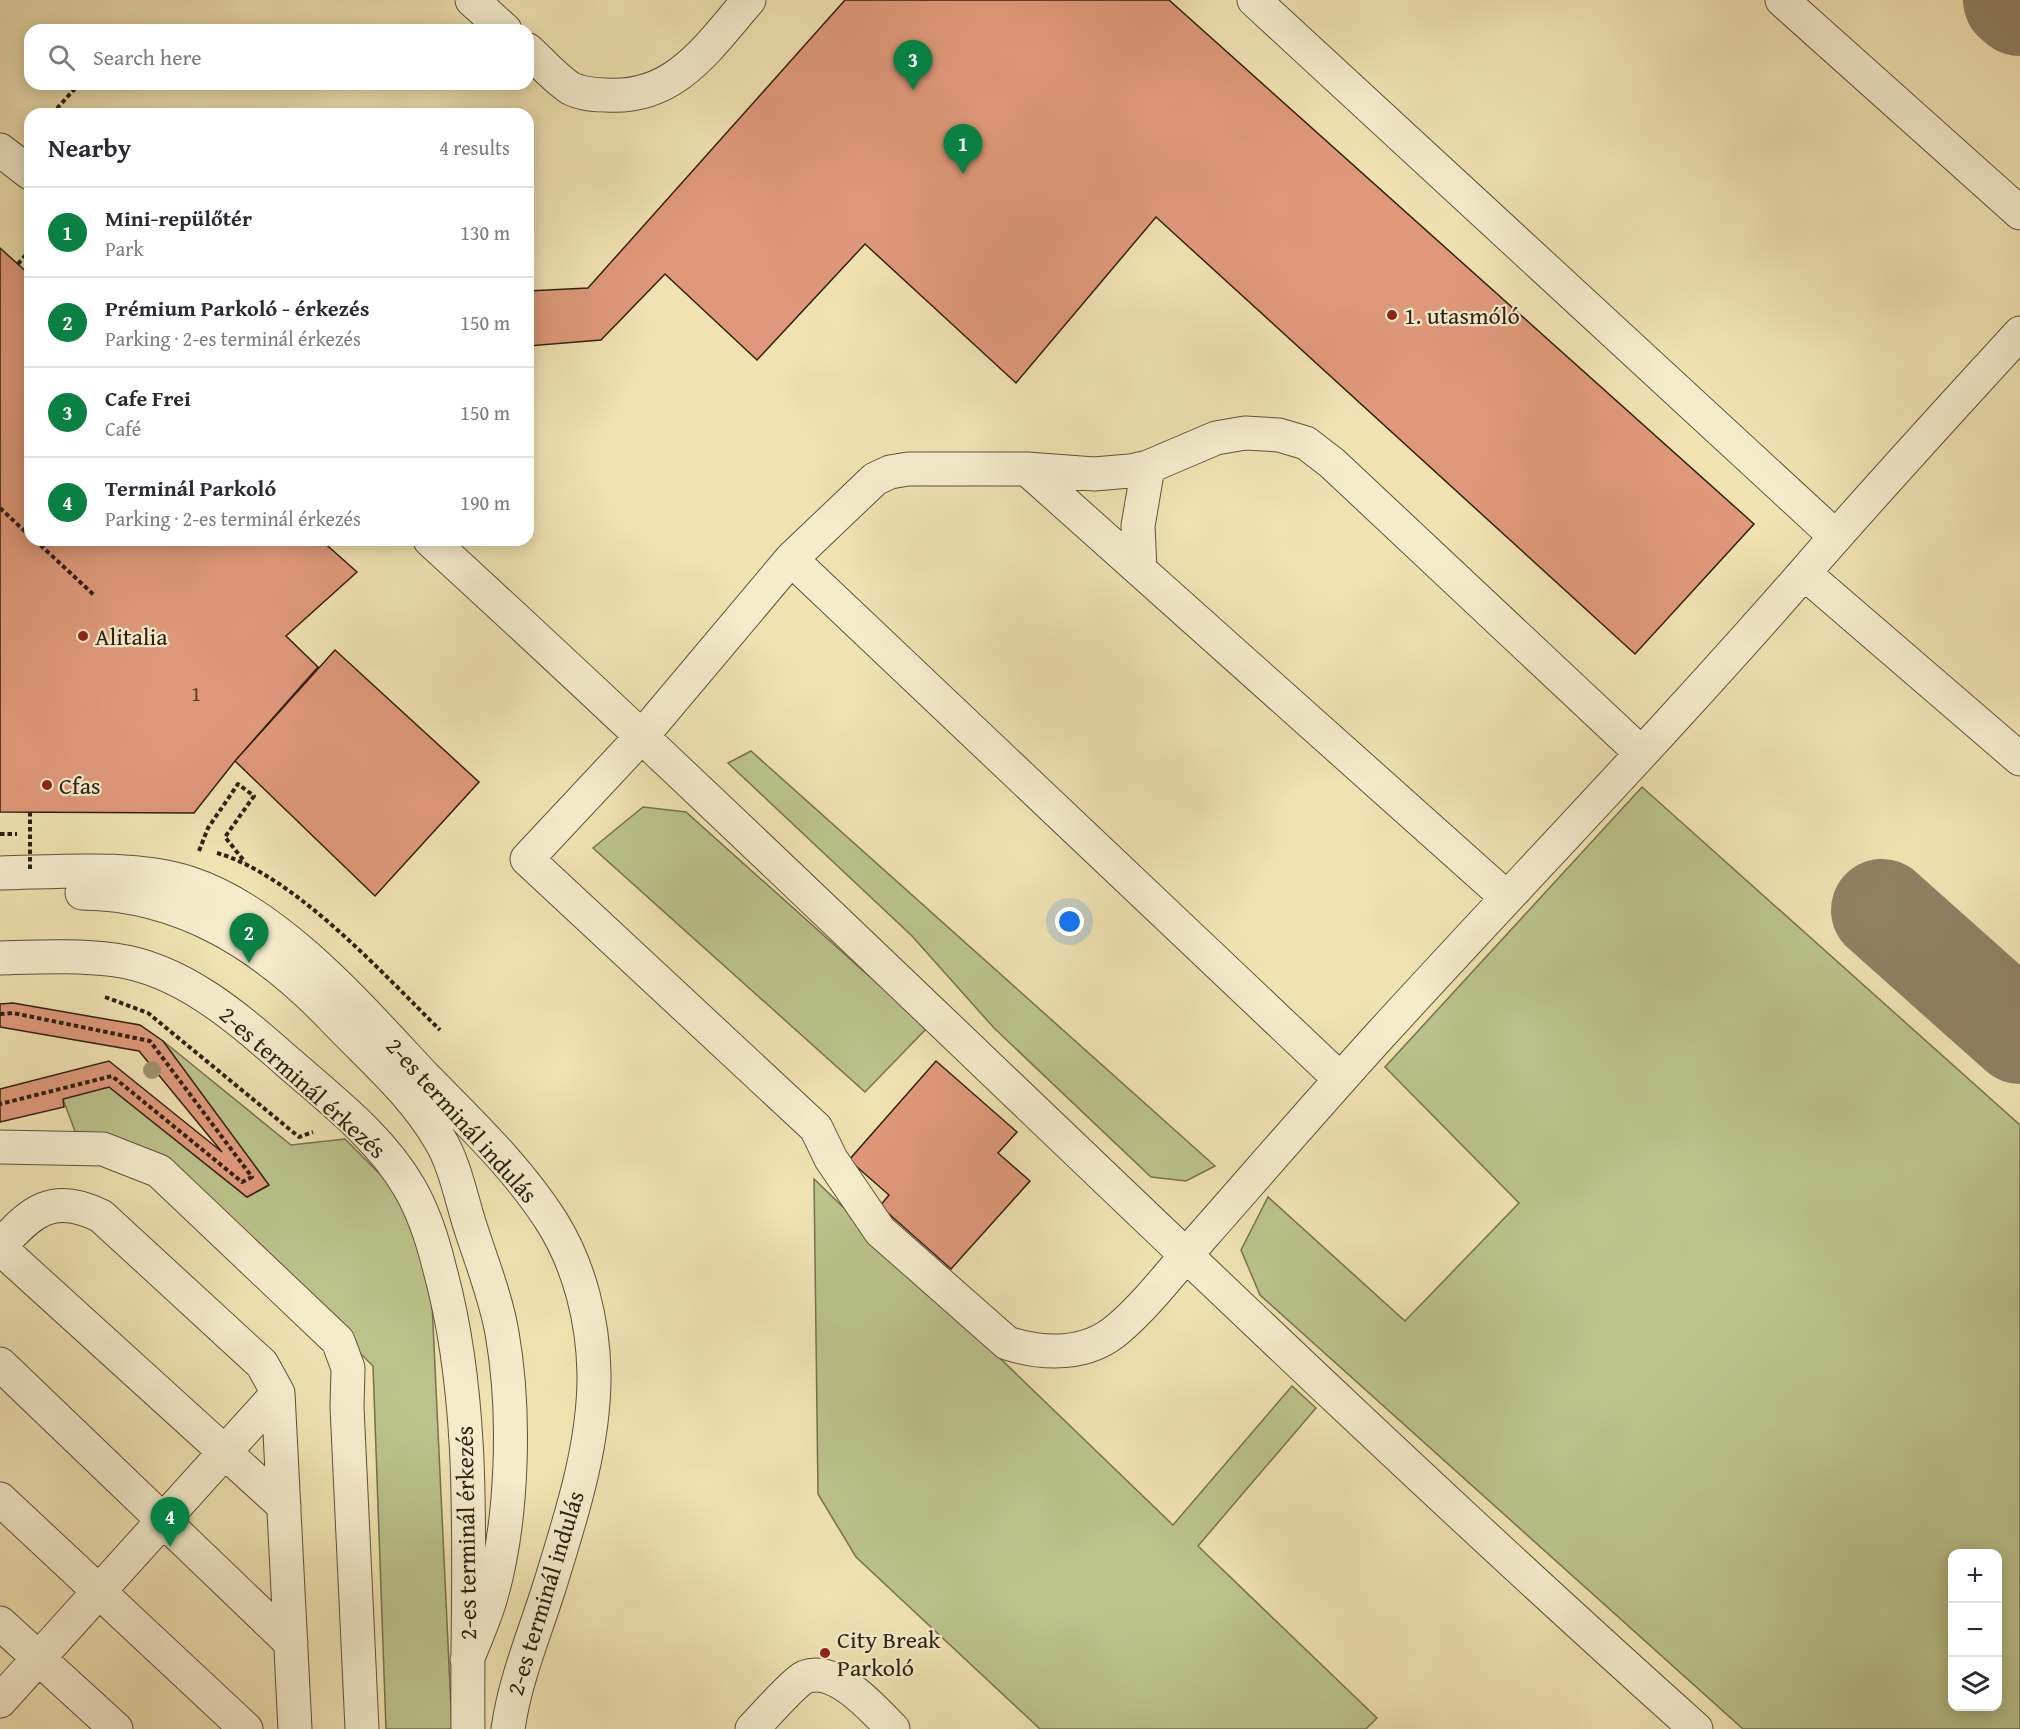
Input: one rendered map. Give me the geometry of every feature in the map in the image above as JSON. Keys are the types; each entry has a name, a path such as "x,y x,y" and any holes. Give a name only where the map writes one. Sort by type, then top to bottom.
{"street":[{"path":"472,0 498,24"},
{"path":"534,55 570,88 595,95 626,97 658,87 686,72 749,0"},
{"path":"1254,0 1835,536"},
{"path":"1782,0 2020,213"},
{"path":"0,150 24,168"},
{"path":"1640,752 1332,463 1306,443 1279,435 1245,434 1216,438 1148,467 1094,474 1027,469 890,472 875,478 791,559 643,735 527,859 816,1128 831,1159 880,1231 1007,1343 1032,1351 1074,1350 1095,1344 1118,1329 1340,1079 1506,897 1640,752 1804,573 2020,333"},
{"path":"1140,569 1138,526 1148,467"},
{"path":"1027,469 1506,897"},
{"path":"437,546 643,735 1502,1555 1696,1729"},
{"path":"791,559 1340,1079"},
{"path":"1804,573 2020,759"},
{"name":"2-es terminál indulás","path":"15,872 154,876 188,882 221,896 317,964 491,1144 543,1209 567,1249 590,1321 594,1373 592,1414 582,1467 549,1587 518,1683 508,1729"},
{"name":"2-es terminál érkezés","path":"0,895 117,894 192,914 251,948 305,989 417,1106 442,1142 489,1284 502,1333 510,1420 502,1549 490,1600 467,1660"},
{"name":"2-es terminál érkezés","path":"0,958 68,957 117,960 166,975 210,999 254,1033 346,1113 392,1162 409,1185 434,1246 457,1346 465,1420 468,1729"},
{"path":"0,1147 103,1149 159,1171 338,1341 348,1368 347,1407 362,1729"},
{"path":"284,1506 0,1247 28,1216 42,1209 80,1206 101,1216 262,1364 278,1393 284,1506 291,1643 295,1729"},
{"path":"0,1364 291,1643"},
{"path":"0,1701 278,1393"},
{"path":"0,1499 246,1729"},
{"path":"0,1623 116,1729"},
{"path":"752,1729 804,1678 816,1676 842,1683 893,1729"}],"path":[{"path":"57,108 74,90"},
{"path":"18,264 24,257"},
{"path":"0,508 24,530"},
{"path":"41,546 94,595"},
{"path":"208,828 238,784 254,796 225,837 245,862"},
{"path":"15,872 30,812"},
{"path":"99,995 148,1013 298,1137 320,1130"},
{"path":"0,1014 13,1013 150,1041 252,1177 242,1182 112,1076 0,1104"}],"green space":[{"path":"751,751 1215,1166 1186,1181 1151,1177 994,1028 912,936 728,763"},
{"path":"1642,787 2020,1125 2020,1729 1743,1729 1260,1295 1241,1250 1268,1197 1405,1321 1519,1203 1385,1067"},
{"path":"643,807 686,812 927,1028 865,1092 593,848"},
{"path":"163,1041 291,1145 345,1139 396,1190 421,1242 432,1303 452,1729 386,1729 373,1366 226,1220 76,1134 63,1099 109,1087 247,1197 268,1186"},
{"path":"814,1179 1173,1525 1292,1386 1316,1408 1198,1546 1377,1718 1366,1729 1040,1729 856,1557 818,1494"}],"building":[{"name":"1. utasmóló","path":"845,0 1169,0 1754,524 1635,654 1156,217 1016,383 865,244 757,360 665,274 601,340 534,346 534,291 588,288"},
{"path":"0,248 24,270 24,546 328,546 357,572 286,636 318,667 235,761 194,813 0,812"},
{"path":"335,650 479,782 375,896 235,761"},
{"path":"13,1003 140,1025 163,1041 269,1185 247,1197 109,1087 63,1099 64,1107 0,1122 0,1089 109,1061 222,1152 139,1051 0,1027 0,1004"},
{"path":"936,1061 1017,1132 998,1153 1030,1181 951,1269 880,1206 889,1195 849,1160"}],"taxiway":[{"path":"2014,0 2020,5"},
{"path":"1882,910 2020,1033"}],"place":[{"name":"Cafe Frei","path":"913,90"},
{"name":"Mini-repülőtér","path":"963,174"},
{"name":"1. utasmóló","path":"1392,315"},
{"name":"Alitalia","path":"83,636"},
{"name":"Cfas","path":"47,785"},
{"name":"Prémium Parkoló - érkezés","path":"249,963"},
{"name":"Terminál Parkoló","path":"170,1547"},
{"name":"City Break Parkoló","path":"825,1653"}]}
